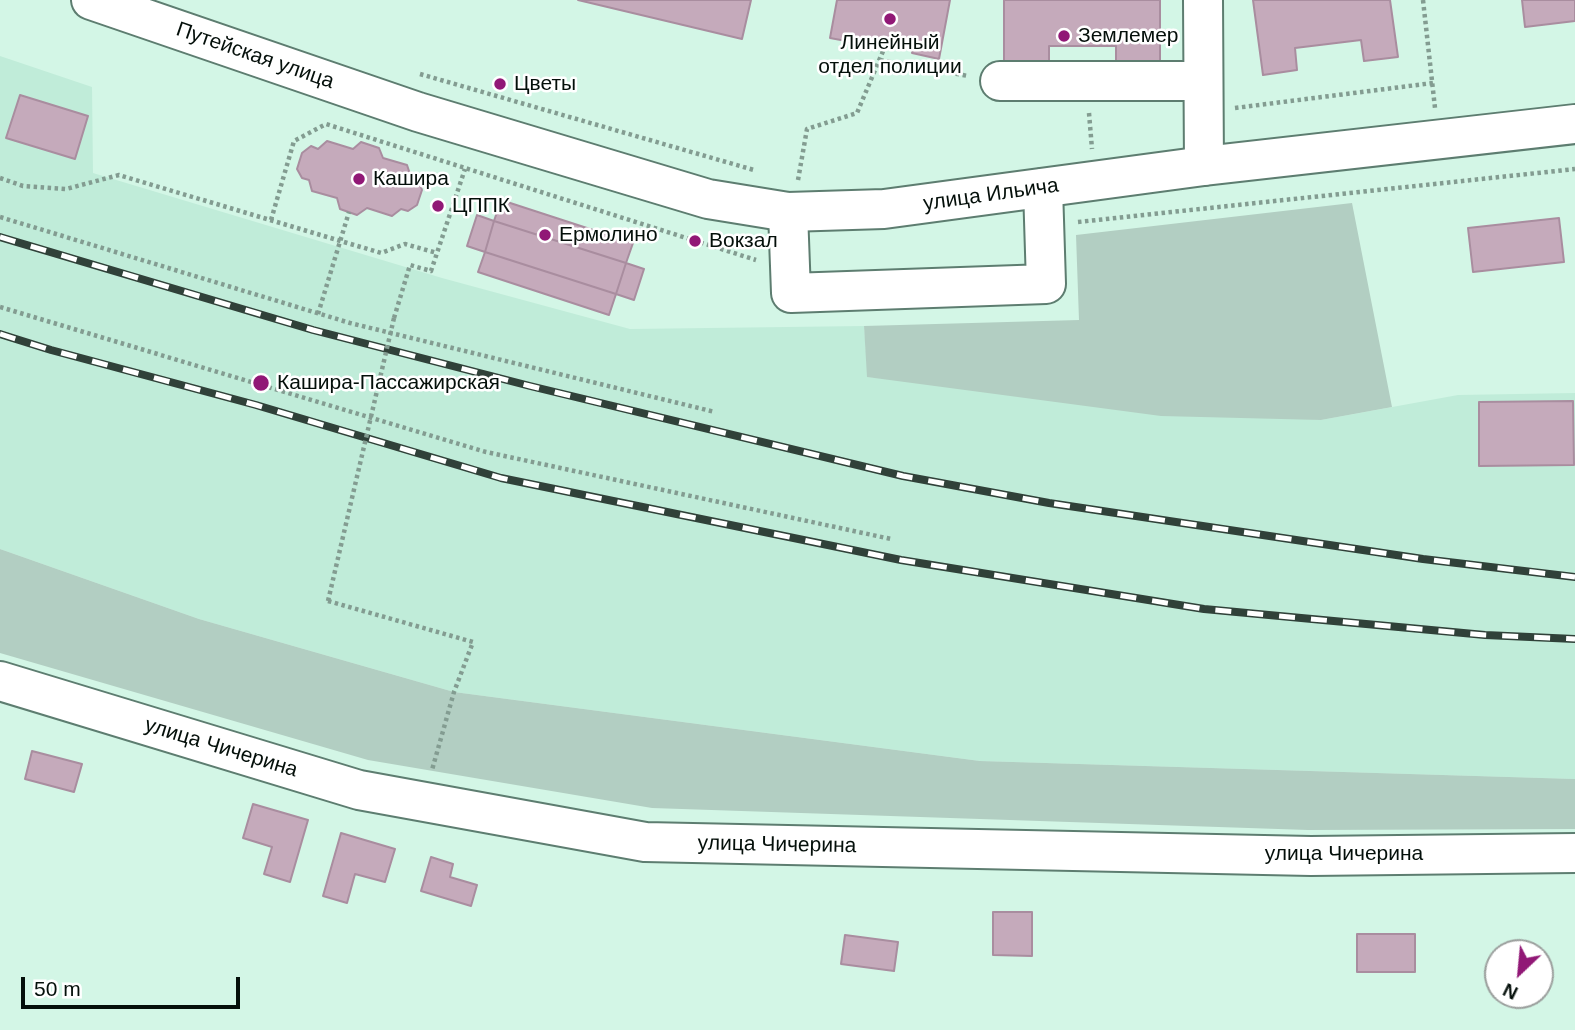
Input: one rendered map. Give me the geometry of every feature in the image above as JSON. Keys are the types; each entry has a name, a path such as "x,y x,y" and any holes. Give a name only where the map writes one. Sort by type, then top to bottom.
{"street":[{"name":"Путейская улица","path":"91,0 418,112"},
{"path":"1203,0 1203,166"},
{"path":"1000,81 1086,82 1203,97"},
{"name":"улица Ильича","path":"418,112 708,199 797,197 884,209 1203,166 1575,124"},
{"path":"797,197 790,270 791,293 1046,284 1043,188"},
{"name":"улица Чичерина","path":"0,681 359,790 645,842 1311,856 1575,853"}],"path":[{"path":"1423,0 1439,140"},
{"path":"797,197 797,180 807,128 857,113 886,44"},
{"path":"880,60 1000,81"},
{"path":"418,74 757,170"},
{"path":"1086,82 1098,219"},
{"path":"1203,97 1433,83"},
{"path":"271,220 294,141 326,124 790,270"},
{"path":"424,801 454,692 473,642 328,601 394,318 410,265 431,271 465,169"},
{"path":"1044,227 1575,169"},
{"path":"0,178 23,186 66,189 120,175 381,253 405,244 437,253"},
{"path":"318,314 349,212"},
{"path":"0,217 318,314 715,412"},
{"path":"0,307 486,452 891,539"}],"shaded area":[{"path":"0,56 92,87 93,173 442,278 630,329 864,326 868,377 1321,420 1458,395 1575,393 1575,779 980,761 454,692 199,619 0,549"},
{"path":"1352,203 1392,407 1321,420 1161,416 867,377 864,326 1079,320 1076,235"},
{"path":"0,549 199,619 454,692 980,761 1575,779 1575,829 1308,830 652,808 368,760 0,653"}],"building":[{"path":"578,0 751,0 742,39"},
{"name":"Линейный отдел полиции","path":"837,0 950,0 939,59 912,53 913,49 858,39 857,43 830,38"},
{"path":"1004,0 1160,0 1160,64 1116,64 1116,46 1049,46 1049,63 1004,63"},
{"path":"1253,0 1390,0 1398,57 1364,61 1361,40 1295,48 1297,70 1263,75"},
{"path":"1522,0 1575,0 1575,21 1525,27"},
{"path":"20,95 88,116 75,159 6,138"},
{"name":"Кашира","path":"327,141 353,149 361,142 379,148 383,158 407,165 411,177 418,179 422,190 417,205 408,211 401,209 392,216 367,208 357,215 340,209 337,198 312,191 309,180 302,178 297,169 302,153 311,146 318,149"},
{"path":"501,200 633,243 626,263 494,221"},
{"path":"477,215 494,221 485,252 467,246"},
{"path":"1559,218 1564,262 1473,272 1468,228"},
{"path":"494,221 626,263 616,294 485,252"},
{"path":"485,252 616,294 609,315 478,272"},
{"path":"626,263 644,269 634,300 616,294"},
{"path":"1573,401 1574,465 1479,466 1479,402"},
{"path":"32,751 82,764 74,792 25,779"},
{"path":"253,804 308,820 290,882 264,874 272,847 243,838"},
{"path":"341,833 395,849 385,882 355,874 347,903 323,896"},
{"path":"431,857 453,864 450,877 477,885 471,906 421,891"},
{"path":"993,912 1032,912 1032,956 993,955"},
{"path":"1357,934 1415,934 1415,972 1357,972"},
{"path":"845,935 898,942 894,971 841,964"}],"railway":[{"path":"0,237 313,330 530,386 903,476 1049,503 1423,559 1575,577"},
{"path":"0,334 256,405 501,478 901,560 1204,609 1485,635 1575,639"}],"place":[{"name":"Линейный отдел полиции","path":"890,19"},
{"name":"Землемер","path":"1064,36"},
{"name":"Цветы","path":"500,84"},
{"name":"Кашира","path":"359,179"},
{"name":"ЦППК","path":"438,206"},
{"name":"Ермолино","path":"545,235"},
{"name":"Вокзал","path":"695,241"},
{"name":"Кашира-Пассажирская","path":"261,383"}]}
